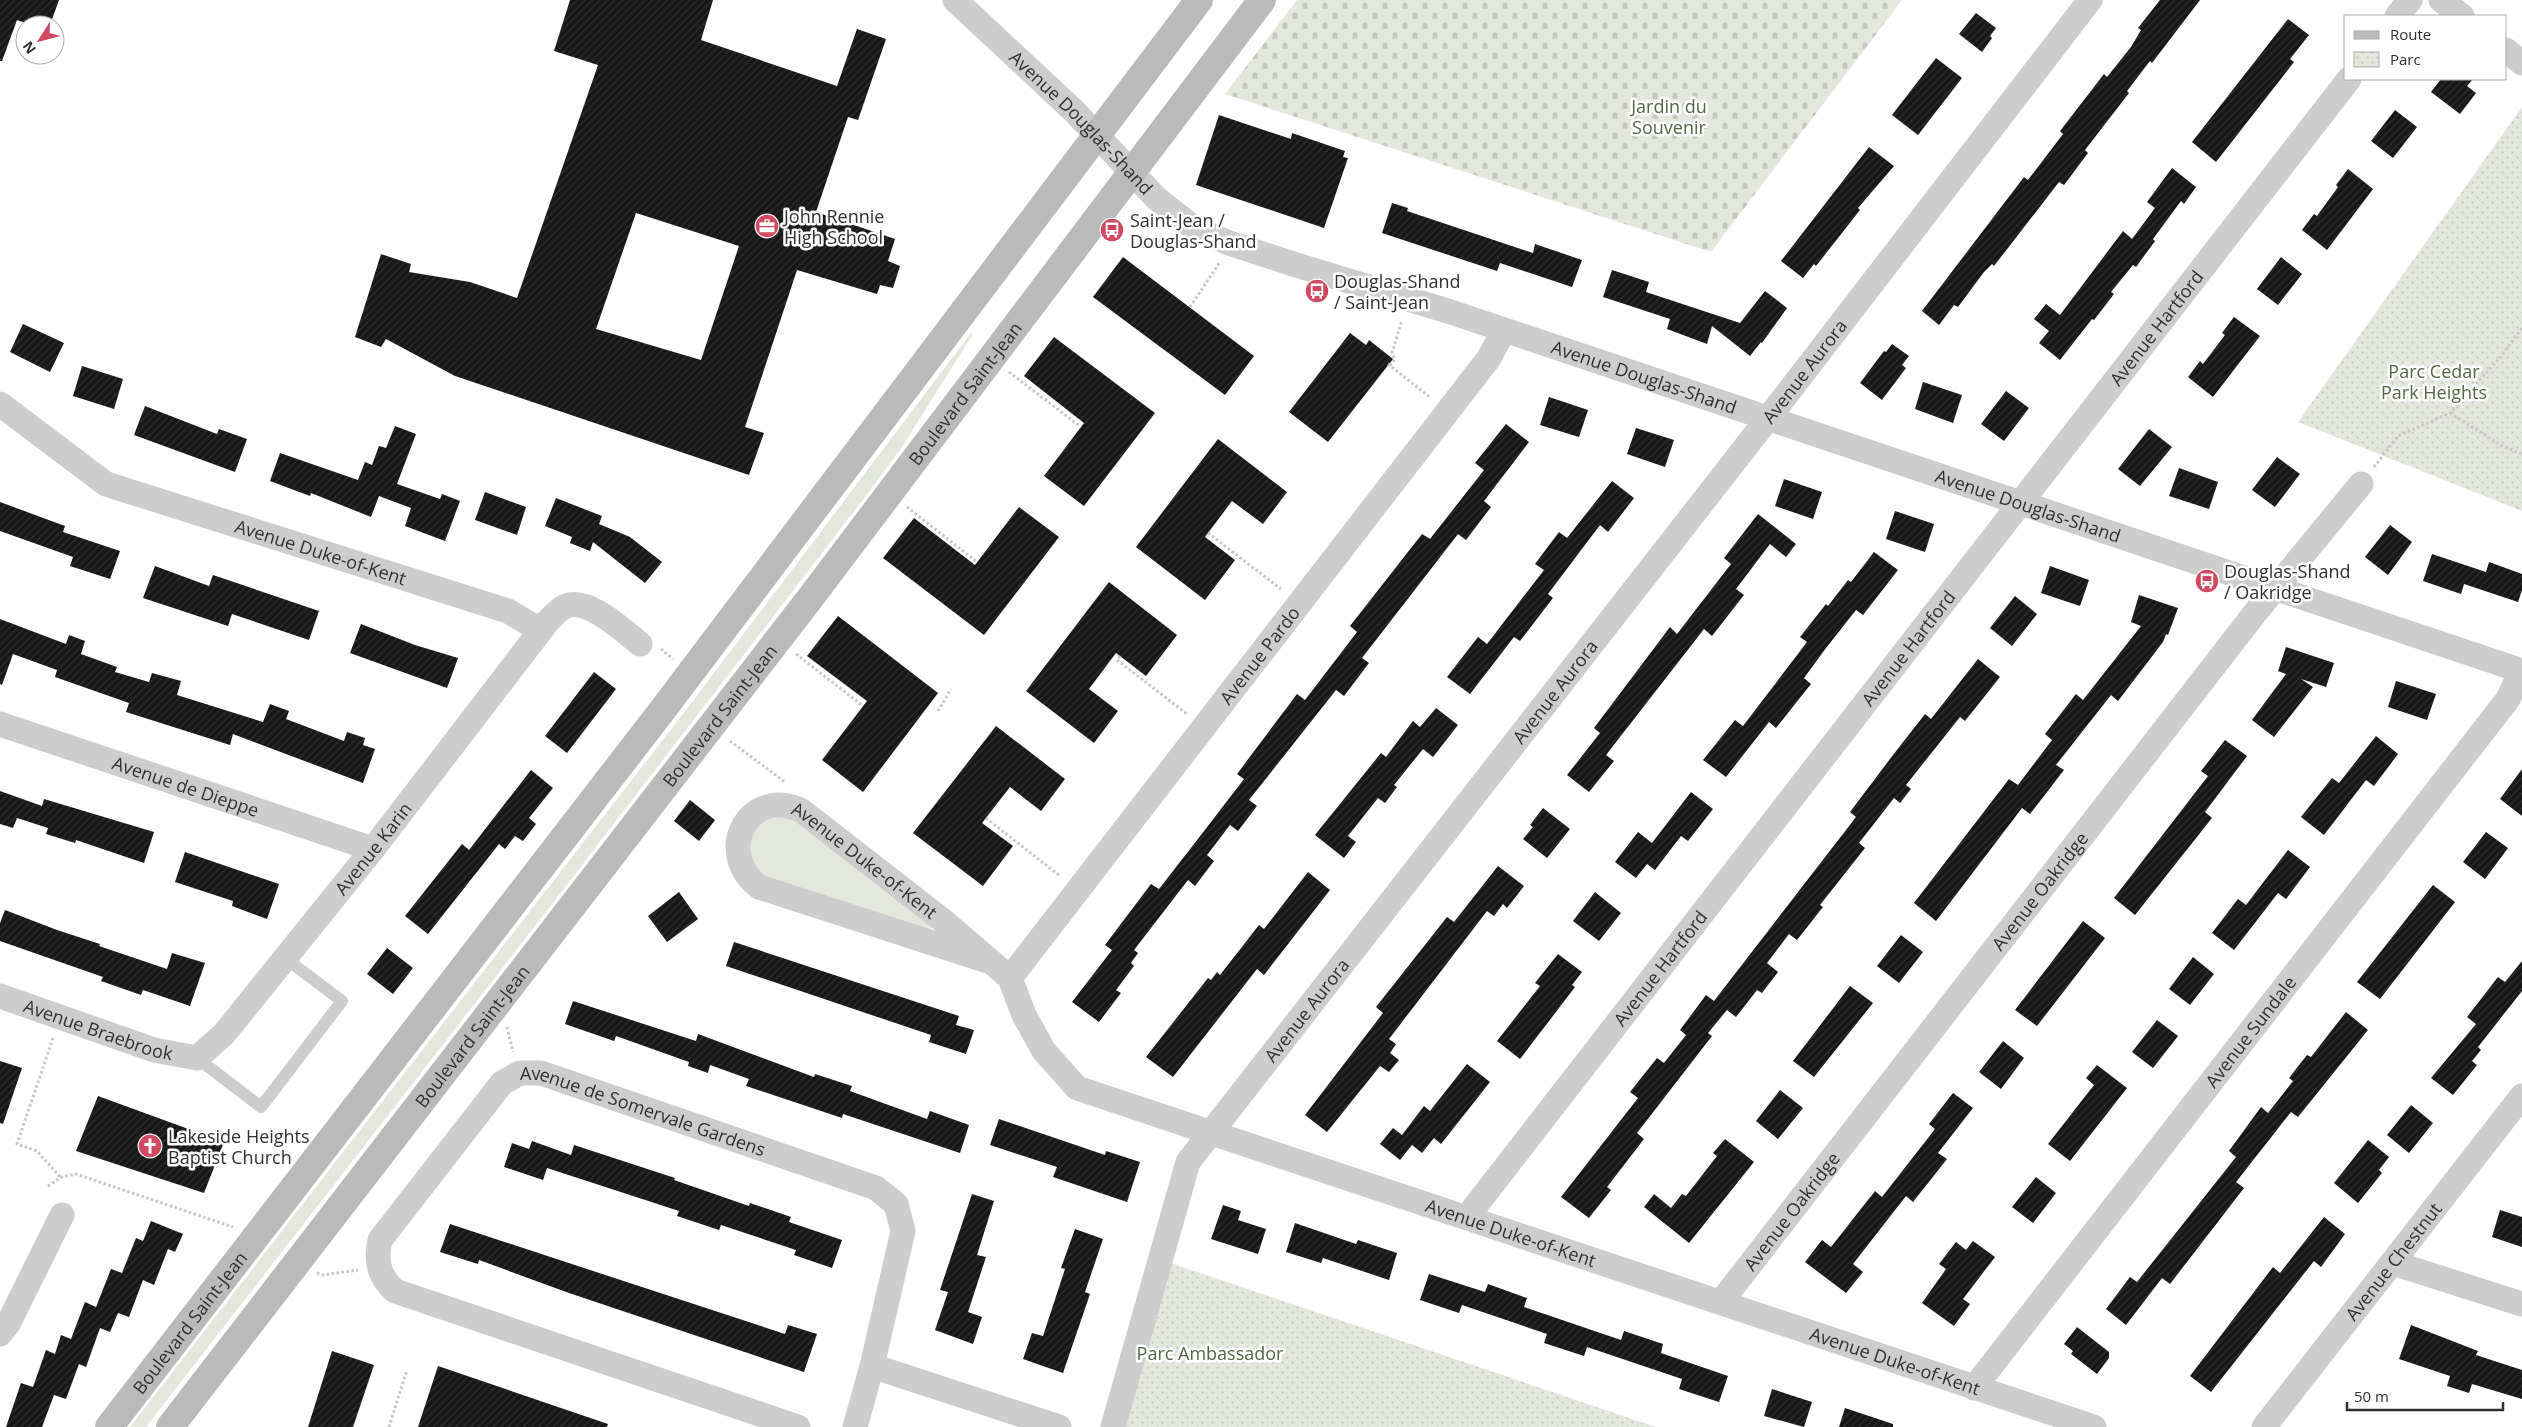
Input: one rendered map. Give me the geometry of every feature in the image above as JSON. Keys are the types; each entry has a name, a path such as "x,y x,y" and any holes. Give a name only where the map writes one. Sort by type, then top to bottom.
{"main road":[{"name":"Boulevard Saint-Jean","path":"109,1427 658,716 1199,0"},
{"name":"Boulevard Saint-Jean","path":"170,1427 811,597 1262,0"}],"street":[{"name":"Avenue Douglas-Shand","path":"956,0 1097,135 1175,214 1194,228 1214,238 1504,330 2522,671"},
{"name":"Avenue Aurora","path":"1113,1427 1188,1162 1208,1133 1768,418 2090,0"},
{"path":"2398,15 2410,0"},
{"path":"2441,0 2461,15"},
{"path":"2507,51 2522,63"},
{"name":"Avenue Hartford","path":"1467,1217 2348,80"},
{"name":"Avenue Pardo","path":"1010,978 1490,358 1504,330"},
{"name":"Avenue Duke-of-Kent","path":"0,404 106,484 508,611 540,630"},
{"name":"Avenue Oakridge","path":"1721,1302 2276,588 2362,484"},
{"path":"540,630 558,611 574,604 596,611 648,644"},
{"name":"Avenue Karin","path":"197,1058 224,1034 373,849 540,630"},
{"name":"Avenue Sundale","path":"1974,1388 2502,707 2522,671"},
{"name":"Avenue de Dieppe","path":"0,724 373,849"},
{"name":"Avenue Duke-of-Kent","path":"991,962 759,887 745,873 738,858 740,832 754,814 768,807 786,804 802,810 941,919 1010,978 1024,1015 1044,1052 1078,1088 1208,1133 1467,1217 2094,1427"},
{"name":"Avenue Braebrook","path":"0,996 154,1050 197,1058"},
{"name":"Avenue de Somervale Gardens","path":"798,1427 395,1291 384,1281 378,1267 377,1250 380,1240 502,1083 520,1073 541,1073 876,1188 896,1204 903,1231 872,1366 855,1427"},
{"name":"Avenue Chestnut","path":"2264,1427 2522,1096"},
{"path":"0,1334 8,1324 62,1215"},
{"path":"2393,1263 2522,1304"},
{"path":"872,1366 1059,1427"}],"lane":[{"path":"197,1058 261,1107 342,1001 285,958"}],"path":[{"path":"1190,307 1222,259"},
{"path":"1403,316 1392,353 1395,359 1389,365 1434,401"},
{"path":"2362,484 2398,436 2450,413 2498,360 2522,328"},
{"path":"1007,370 1081,427"},
{"path":"2450,413 2501,445 2522,454"},
{"path":"905,506 977,562"},
{"path":"1208,533 1286,592"},
{"path":"648,644 676,661"},
{"path":"794,652 863,706"},
{"path":"1120,656 1117,660 1190,716"},
{"path":"938,711 951,690"},
{"name":"Avenue Duke-of-Kent","path":"727,739 790,786"},
{"path":"986,818 1064,879"},
{"path":"507,1025 514,1060"},
{"path":"53,1037 17,1144 37,1151 61,1178"},
{"path":"48,1186 61,1178 76,1174 237,1228"},
{"path":"315,1272 323,1275 366,1269"},
{"path":"389,1427 407,1370"}],"green space":[{"name":"Jardin du Souvenir","path":"1297,0 1902,0 1711,252 1225,94"},
{"name":"Parc Cedar Park Heights","path":"2522,107 2522,511 2298,422"},
{"path":"971,333 973,334 902,447 872,488 146,1427 130,1427 686,710"},
{"path":"789,815 934,924 929,932 762,875 751,863 749,836 761,821"},
{"name":"Parc Ambassador","path":"1159,1259 1656,1427 1115,1427"}],"building":[{"path":"0,0 59,0 54,15 15,15 15,25 2,61 0,61"},
{"name":"John Rennie High School","path":"570,0 713,0 701,40 837,86 857,29 886,39 858,120 848,117 816,212 895,239 888,261 900,266 893,288 880,285 877,294 797,270 745,427 764,433 749,475 455,376 386,339 381,347 355,337 381,254 411,264 409,272 470,282 517,298 598,65 554,51","holes":["636,213 739,246 701,360 596,329"]},
{"path":"2160,0 2200,0 2152,63 2150,61 2127,91 2129,93 2085,150 2088,153 2064,185 2059,182 1994,266 1992,264 1984,272 1958,307 1954,305 1939,325 1922,311 2024,177 2028,180 2063,134 2060,131 2104,74 2107,77 2131,47 2141,30 2138,28"},
{"path":"1976,13 1996,28 1990,36 1992,38 1982,52 1959,34"},
{"path":"2288,19 2309,35 2290,59 2294,62 2216,162 2192,142"},
{"path":"1936,58 1962,78 1918,135 1892,115"},
{"path":"2440,80 2472,80 2467,86 2476,93 2460,114 2431,92"},
{"path":"2395,110 2417,127 2393,158 2371,141"},
{"path":"1219,115 1291,139 1292,133 1345,151 1343,157 1348,158 1324,228 1196,185"},
{"path":"1869,147 1894,166 1858,208 1860,210 1816,266 1814,264 1803,278 1781,261"},
{"path":"2172,168 2196,187 2184,204 2181,201 2153,239 2155,241 2136,267 2133,265 2111,292 2114,294 2060,360 2039,343 2049,331 2034,319 2046,304 2060,315 2123,231 2132,239 2155,208 2147,202"},
{"path":"2348,169 2373,189 2327,250 2302,230 2314,214 2317,216 2338,187 2336,185"},
{"path":"1392,203 1408,208 1407,211 1533,253 1535,244 1582,260 1572,287 1500,263 1497,271 1382,233"},
{"path":"1123,257 1254,356 1225,395 1093,297"},
{"path":"2281,257 2302,274 2278,305 2257,289"},
{"path":"1612,270 1649,282 1646,292 1740,323 1765,291 1787,308 1762,343 1750,356 1712,326 1707,344 1667,329 1670,319 1603,297"},
{"path":"2234,317 2260,336 2213,397 2188,377 2200,361 2203,364 2225,335 2222,333"},
{"path":"23,324 64,343 50,372 10,352"},
{"path":"1350,333 1366,345 1369,340 1393,359 1328,442 1289,412"},
{"path":"1054,337 1155,413 1084,506 1044,476 1084,423 1024,376"},
{"path":"1892,344 1909,356 1902,365 1906,368 1882,400 1860,383 1884,351 1886,352"},
{"path":"82,366 123,379 114,409 73,396"},
{"path":"1923,382 1962,395 1953,423 1915,409"},
{"path":"2006,391 2029,408 2004,441 1981,424"},
{"path":"1549,397 1588,410 1579,437 1540,425"},
{"path":"145,406 217,434 219,429 247,439 235,472 134,435"},
{"path":"1506,424 1529,442 1484,501 1491,507 1466,540 1458,534 1362,658 1369,663 1344,696 1336,690 1249,800 1257,806 1238,831 1230,825 1207,855 1214,861 1195,886 1188,880 1134,950 1138,953 1131,963 1134,966 1116,990 1121,993 1099,1022 1072,1002 1112,950 1105,945 1151,884 1159,889 1201,835 1244,779 1237,774 1297,694 1305,700 1357,632 1350,626 1422,534 1430,539 1484,470 1475,463"},
{"path":"395,426 416,434 397,484 440,499 442,494 460,501 445,541 405,526 411,508 379,496 371,517 311,493 310,496 270,481 280,453 358,480 365,462 372,465 379,446 386,448"},
{"path":"1636,428 1674,440 1665,467 1627,454"},
{"path":"2149,429 2172,447 2140,486 2118,469"},
{"path":"1218,439 1287,492 1263,524 1232,501 1205,537 1235,560 1205,600 1136,547"},
{"path":"2277,457 2300,474 2275,507 2252,490"},
{"path":"2179,468 2218,482 2209,509 2169,496"},
{"path":"1784,479 1822,492 1813,519 1775,506"},
{"path":"1612,481 1634,498 1608,532 1600,525 1548,594 1553,598 1520,641 1514,637 1470,694 1447,677 1478,637 1487,644 1544,570 1535,564 1559,532 1567,538"},
{"path":"485,492 526,507 517,535 475,520"},
{"path":"556,498 602,516 599,524 630,537 662,562 645,583 593,542 590,551 570,543 572,537 545,526"},
{"path":"0,502 65,526 63,532 120,551 110,579 70,566 73,557 0,531"},
{"path":"1019,507 1059,537 984,635 883,558 914,518 975,565"},
{"path":"1895,511 1934,524 1925,552 1886,539"},
{"path":"1758,514 1796,544 1786,557 1770,544 1736,589 1744,595 1712,636 1704,629 1606,755 1614,761 1589,792 1567,775 1600,733 1594,728 1670,627 1677,634 1731,564 1724,558"},
{"path":"2390,525 2412,542 2388,575 2365,557"},
{"path":"1874,552 1898,570 1863,615 1856,610 1826,648 1804,678 1811,684 1776,728 1769,722 1726,777 1703,760 1735,720 1743,726 1807,642 1800,637 1848,580 1851,582"},
{"path":"2432,554 2486,572 2489,562 2522,574 2522,590 2518,602 2464,584 2461,594 2423,581"},
{"path":"155,566 209,586 213,575 319,611 309,640 232,614 228,626 143,598"},
{"path":"2050,566 2089,580 2080,606 2041,593"},
{"path":"1109,582 1177,635 1146,676 1116,653 1089,689 1118,711 1094,743 1026,691"},
{"path":"2139,595 2178,608 2168,635 2166,634 2163,642 2118,701 2111,695 2056,765 2064,770 2030,814 2022,808 1936,921 1914,903 2009,779 2018,785 2052,740 2045,734 2076,694 2083,700 2141,626 2131,622"},
{"path":"2015,596 2037,614 2012,646 1990,628"},
{"path":"838,616 938,693 863,792 822,760 867,701 807,656"},
{"path":"0,619 66,644 69,635 85,641 81,654 117,667 115,672 149,682 152,673 181,681 177,695 263,722 270,704 289,711 286,719 344,741 347,732 365,738 363,745 375,749 363,783 233,734 230,745 126,712 129,703 55,677 57,670 13,654 2,685 0,684"},
{"path":"361,624 415,645 458,658 447,688 350,653"},
{"path":"2286,647 2334,663 2326,687 2301,679 2313,687 2274,737 2252,720 2286,674 2278,671"},
{"path":"1978,659 2000,677 1965,721 1960,717 1906,785 1911,789 1900,803 1894,798 1859,843 1865,848 1820,905 1823,907 1797,940 1789,934 1767,963 1778,972 1762,993 1757,990 1736,1017 1727,1010 1708,1033 1712,1036 1637,1133 1644,1139 1607,1187 1611,1190 1589,1218 1561,1197 1638,1098 1630,1092 1657,1058 1664,1063 1686,1035 1680,1030 1706,995 1714,1001 1856,817 1850,812 1893,755 1925,714 1931,719"},
{"path":"594,672 616,689 567,753 545,736"},
{"path":"2396,681 2436,694 2427,720 2388,707"},
{"path":"1436,708 1458,725 1433,757 1423,749 1394,785 1397,787 1385,803 1378,798 1348,836 1356,842 1344,858 1315,835 1381,753 1386,757 1413,721 1420,727"},
{"path":"996,726 1065,779 1041,811 1010,787 982,823 1013,846 983,886 913,833"},
{"path":"2376,736 2398,754 2374,786 2366,780 2324,835 2301,817 2332,778 2339,783"},
{"path":"2225,740 2247,756 2205,812 2212,818 2135,915 2114,898 2208,776 2201,771"},
{"path":"2522,769 2522,816 2500,799"},
{"path":"531,770 553,788 529,818 536,824 523,841 515,836 505,849 499,844 428,934 405,916 462,844 469,850"},
{"path":"0,791 42,806 44,799 154,832 144,863 76,840 75,843 46,834 48,828 17,818 13,828 0,824"},
{"path":"1691,792 1713,809 1688,841 1681,836 1655,870 1647,864 1636,878 1615,862 1638,832 1652,843"},
{"path":"690,800 715,820 699,841 674,821"},
{"path":"1543,808 1570,829 1547,858 1523,839 1533,827 1530,825"},
{"path":"2486,832 2508,848 2485,879 2463,862"},
{"path":"2288,850 2310,867 2286,899 2278,893 2234,950 2212,933 2238,899 2246,905"},
{"path":"185,852 279,884 267,919 232,906 233,901 175,882"},
{"path":"1498,866 1524,886 1507,908 1503,904 1494,916 1487,911 1389,1039 1396,1044 1390,1053 1399,1060 1389,1072 1380,1066 1327,1132 1305,1115 1383,1013 1376,1007 1447,917 1454,922"},
{"path":"1308,872 1330,890 1264,975 1257,969 1173,1077 1146,1057 1208,978 1211,980 1217,972 1220,975 1259,925 1264,929"},
{"path":"2433,885 2455,902 2380,999 2357,982"},
{"path":"679,892 698,919 667,942 648,916"},
{"path":"1595,892 1621,913 1599,941 1573,921"},
{"path":"5,910 100,944 99,946 167,969 172,953 205,963 190,1006 143,990 141,995 101,981 103,977 0,941 0,923"},
{"path":"2083,921 2105,938 2037,1026 2015,1010"},
{"path":"1901,935 1923,952 1899,983 1877,966"},
{"path":"734,942 959,1016 956,1025 974,1030 966,1054 929,1042 931,1035 726,966"},
{"path":"387,948 413,968 393,994 367,974"},
{"path":"1558,954 1582,972 1572,985 1575,987 1520,1059 1497,1041 1540,986 1535,983"},
{"path":"2193,957 2214,974 2190,1005 2169,989"},
{"path":"2522,961 2522,991 2478,1047 2481,1050 2472,1061 2477,1065 2453,1095 2431,1078 2476,1024 2467,1017 2498,977 2505,982"},
{"path":"1850,986 1873,1003 1814,1077 1793,1061"},
{"path":"573,1001 696,1041 698,1034 814,1077 815,1074 852,1086 850,1091 927,1119 930,1111 969,1125 960,1153 843,1114 842,1118 746,1086 749,1079 710,1065 708,1073 688,1066 689,1062 616,1036 614,1041 565,1024"},
{"path":"2346,1012 2368,1030 2298,1117 2291,1112 2236,1182 2244,1188 2170,1284 2162,1278 2126,1325 2106,1309 2130,1277 2137,1282 2236,1157 2229,1151 2261,1107 2268,1113 2293,1081 2289,1078 2307,1055 2311,1057"},
{"path":"2157,1020 2178,1036 2153,1068 2132,1052"},
{"path":"2003,1041 2024,1058 2001,1089 1979,1072"},
{"path":"0,1061 22,1068 3,1124 0,1123"},
{"path":"1467,1064 1490,1082 1441,1144 1434,1138 1422,1153 1412,1145 1400,1160 1380,1144 1393,1128 1402,1135 1424,1106 1430,1111"},
{"path":"2097,1065 2127,1088 2070,1161 2048,1144 2094,1085 2086,1078"},
{"path":"1780,1090 1803,1108 1778,1139 1756,1121"},
{"path":"1953,1093 1973,1108 1938,1153 1947,1159 1913,1202 1906,1196 1853,1264 1863,1272 1846,1293 1805,1262 1822,1240 1831,1247 1875,1191 1882,1197 1935,1129 1929,1124"},
{"name":"Lakeside Heights Baptist Church","path":"98,1096 224,1142 204,1193 76,1151"},
{"path":"2411,1105 2433,1123 2409,1153 2387,1135"},
{"path":"999,1119 1105,1155 1106,1151 1140,1162 1127,1202 1053,1177 1057,1167 990,1145"},
{"path":"1725,1139 1754,1162 1689,1243 1644,1207 1654,1194 1671,1208 1682,1194 1686,1196 1717,1156 1713,1153"},
{"path":"2368,1140 2389,1157 2379,1170 2382,1173 2358,1203 2334,1183"},
{"path":"532,1141 571,1155 574,1145 675,1178 674,1180 749,1206 750,1203 791,1217 789,1222 842,1240 832,1268 794,1255 796,1250 721,1225 719,1230 677,1216 679,1211 547,1168 543,1180 504,1167 512,1143 529,1149"},
{"path":"2036,1177 2056,1193 2033,1223 2012,1207"},
{"path":"972,1194 994,1201 977,1255 986,1257 968,1312 982,1317 973,1344 935,1330 948,1292 940,1290"},
{"path":"1223,1205 1241,1211 1238,1220 1266,1229 1258,1254 1211,1239"},
{"path":"2500,1210 2522,1217 2522,1247 2492,1237"},
{"path":"2324,1217 2345,1234 2321,1267 2314,1261 2211,1392 2190,1376 2273,1267 2280,1273"},
{"path":"151,1221 183,1234 175,1252 168,1249 154,1285 143,1280 129,1317 118,1313 110,1332 100,1328 86,1367 79,1364 66,1399 54,1395 42,1427 6,1427 21,1383 33,1387 46,1350 55,1354 61,1335 71,1339 85,1302 96,1307 111,1269 122,1273 136,1238 143,1241"},
{"path":"1295,1223 1356,1244 1358,1240 1397,1253 1389,1280 1323,1258 1321,1263 1286,1252"},
{"path":"450,1224 785,1334 788,1325 817,1334 804,1372 569,1293 479,1260 478,1264 440,1252"},
{"path":"1075,1229 1103,1239 1085,1292 1090,1294 1063,1373 1023,1359 1032,1333 1043,1336 1065,1269 1061,1268"},
{"path":"1973,1241 1995,1257 1963,1299 1970,1304 1954,1326 1922,1303 1946,1269 1939,1264 1956,1242 1966,1250"},
{"path":"1429,1274 1485,1292 1488,1284 1527,1298 1524,1307 1621,1340 1624,1331 1663,1344 1661,1353 1728,1376 1719,1402 1679,1389 1682,1379 1587,1347 1584,1356 1544,1343 1547,1334 1462,1305 1459,1313 1420,1300"},
{"path":"2411,1325 2478,1351 2476,1355 2522,1370 2522,1399 2472,1384 2469,1393 2447,1386 2450,1376 2399,1359"},
{"path":"2077,1327 2109,1352 2109,1358 2097,1374 2071,1354 2073,1351 2064,1344"},
{"path":"332,1351 374,1365 353,1427 308,1427"},
{"path":"438,1366 608,1424 607,1427 418,1427"},
{"path":"1772,1389 1812,1402 1804,1427 1764,1416"},
{"path":"1845,1408 1893,1424 1893,1427 1839,1427"}],"place":[{"name":"John Rennie High School","path":"767,226"},
{"name":"Saint-Jean / Douglas-Shand","path":"1112,230"},
{"name":"Douglas-Shand / Saint-Jean","path":"1317,291"},
{"name":"Douglas-Shand / Oakridge","path":"2207,581"},
{"name":"Lakeside Heights Baptist Church","path":"150,1146"}]}
